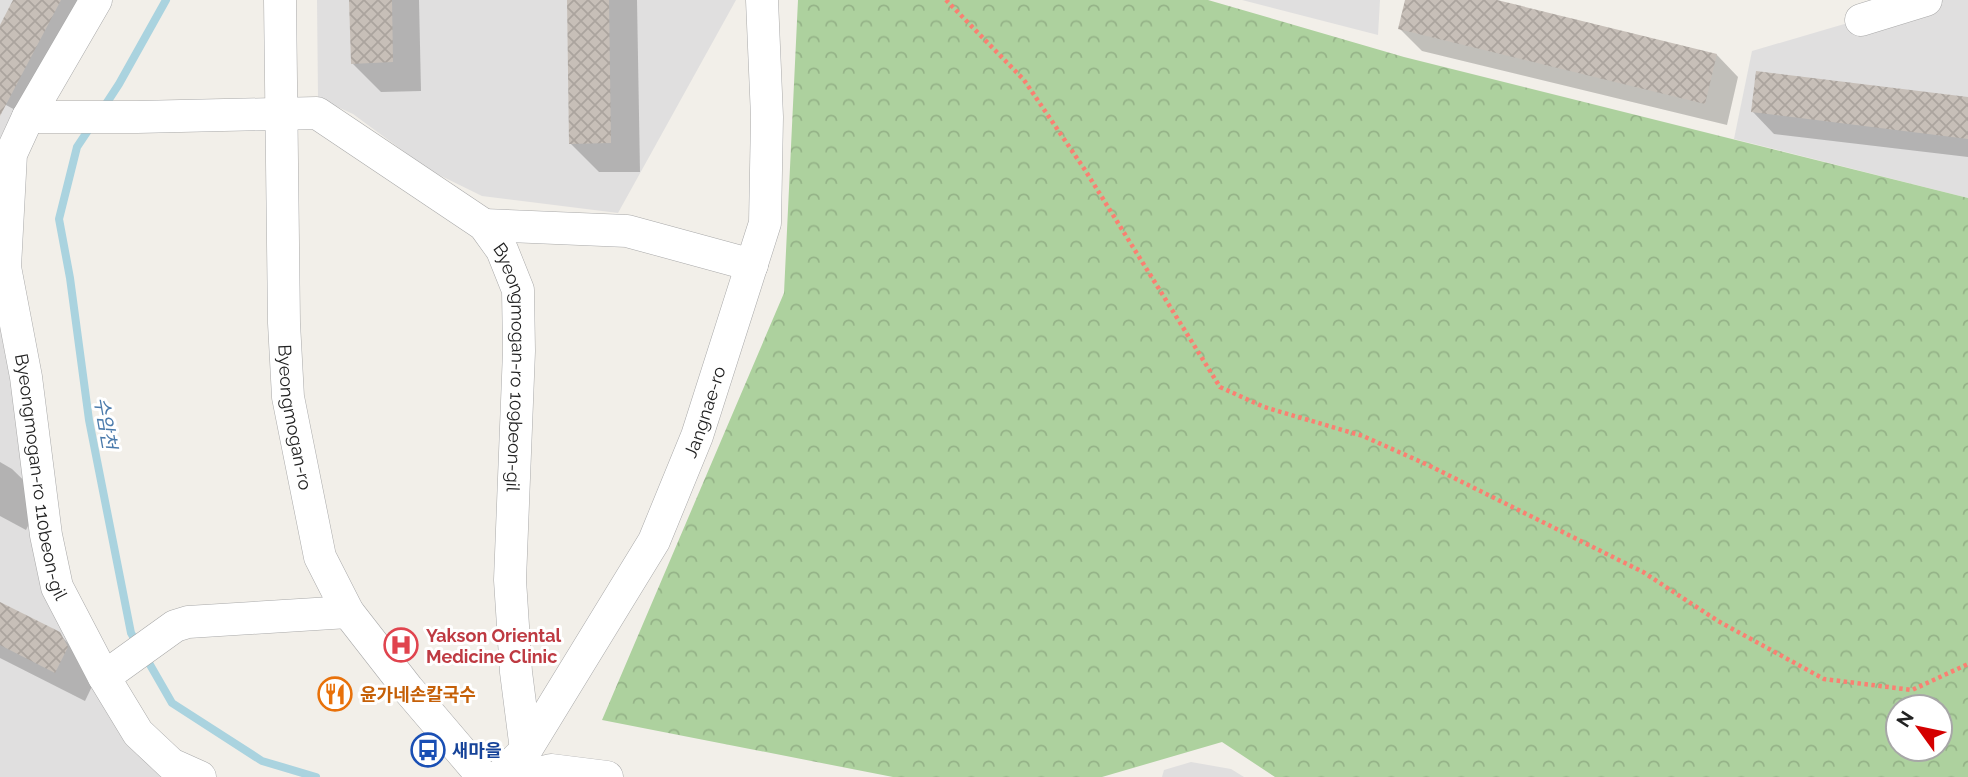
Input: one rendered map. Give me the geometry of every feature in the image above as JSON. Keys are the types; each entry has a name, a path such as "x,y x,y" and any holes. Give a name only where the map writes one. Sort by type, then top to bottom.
{"street":[{"name":"Byeongmogan-ro 110beon-gil","path":"96,0 43,117 11,154 5,267 26,377 46,535 57,587 111,673 138,733 172,764 200,777"},
{"name":"Byeongmogan-ro","path":"280,0 284,323 288,397 320,557 348,612 408,689 484,777"},
{"name":"Jangnae-ro","path":"499,777 524,764 654,541 697,436 765,223 768,117 762,0"},
{"path":"1861,20 1926,0"},
{"name":"Byeongmogan-ro 109beon-gil","path":"282,114 317,113 484,225 502,250 519,290 510,580 524,764"},
{"path":"43,117 282,114"},
{"path":"484,225 626,231 752,265"},
{"path":"111,673 175,626 188,622 348,612"},
{"path":"524,764 607,777"}],"path":[{"path":"946,0 1024,80 1085,170 1220,387 1264,407 1363,436 1428,465 1643,572 1718,621 1824,678 1912,690 1968,664"}],"shaded area":[{"path":"0,0 96,0 28,117 5,267 46,535 104,677 200,777 0,777"},
{"path":"317,0 736,0 618,213 482,196 429,170 353,114 318,98"},
{"path":"1242,0 1380,0 1378,35"},
{"path":"1926,0 1968,0 1968,198 1734,139 1752,51"},
{"path":"1191,762 1231,769 1244,777 1162,777 1164,770"}],"green space":[{"path":"798,0 1208,0 1404,57 1968,198 1968,777 1275,777 1222,742 1102,777 893,777 602,720 784,293"}],"building":[{"path":"13,0 61,0 0,116 0,25"},
{"path":"349,0 392,0 393,62 351,64"},
{"path":"567,0 609,0 611,143 569,144"},
{"path":"1405,0 1497,0 1717,54 1705,104 1398,29"},
{"path":"1756,71 1968,97 1968,139 1751,112"},
{"path":"0,602 60,632 68,647 55,673 0,645"}],"waterway":[{"name":"수암천","path":"102,110 166,0"},
{"name":"수암천","path":"91,126 77,147 59,219 70,278 89,420 131,633 138,645"},
{"name":"수암천","path":"145,656 172,703 262,761 316,777"}],"place":[{"name":"Yakson Oriental Medicine Clinic","path":"401,645"},
{"name":"윤가네손칼국수","path":"335,694"},
{"name":"새마을","path":"428,750"}]}
